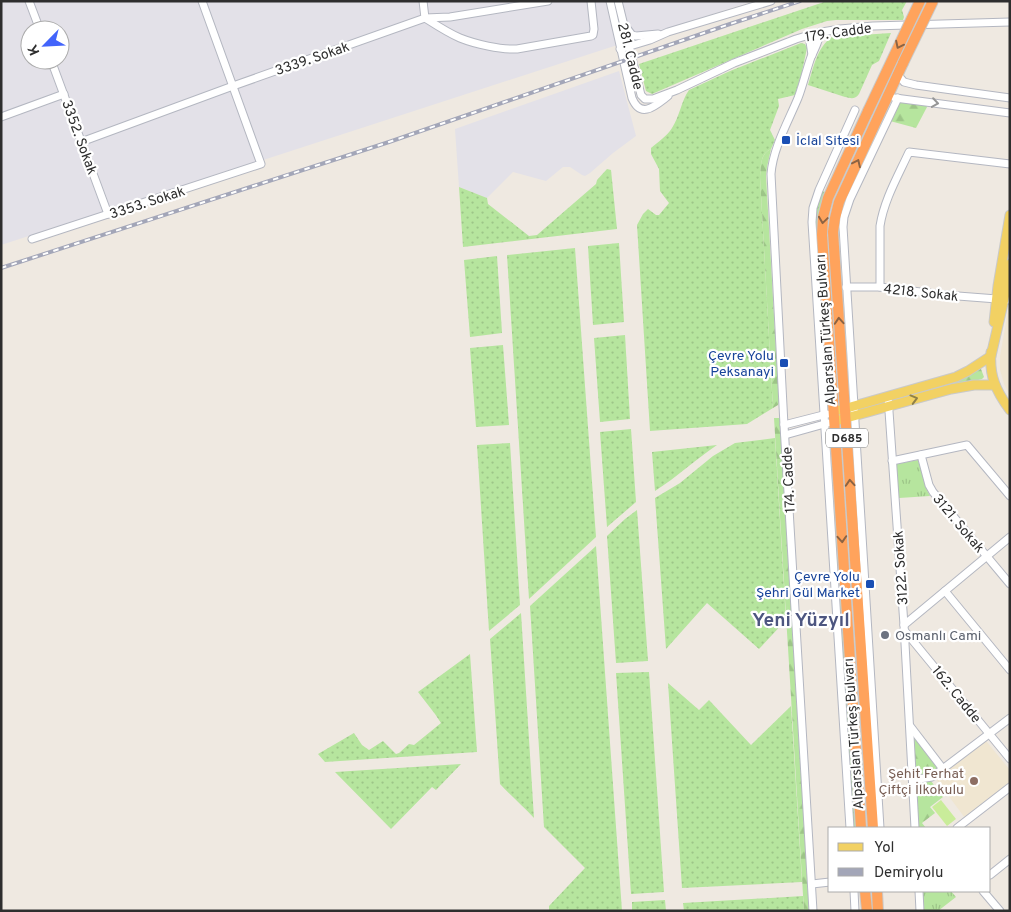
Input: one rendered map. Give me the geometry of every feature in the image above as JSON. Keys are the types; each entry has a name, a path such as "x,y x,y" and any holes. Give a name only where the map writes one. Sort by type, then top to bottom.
{"highway":[{"name":"Alparslan Türkeş Bulvarı","path":"861,827 829,418 822,244 823,217 828,198 920,1"},
{"name":"Alparslan Türkeş Bulvarı","path":"873,827 849,412 833,242 834,218 839,202 933,1"},
{"path":"865,892 867,911"},
{"path":"877,892 878,911"}],"main road":[{"path":"1003,299 1010,214"},
{"path":"1010,264 991,356 995,385 1010,410"},
{"path":"888,402 956,377 991,356"},
{"path":"829,418 888,402 951,389 974,385 995,385"}],"street":[{"path":"29,1 36,20"},
{"path":"202,1 233,86"},
{"path":"423,1 425,18 452,34 465,40 509,50 587,37 593,34 591,1"},
{"name":"3339. Sokak","path":"81,142 425,18 450,18 548,1"},
{"name":"281. Cadde","path":"610,1 634,104 645,110 677,90"},
{"name":"281. Cadde","path":"618,1 641,95 646,100 650,100 677,90"},
{"path":"620,49 668,32 771,1"},
{"path":"623,22 632,35 636,36 668,32"},
{"name":"179. Cadde","path":"677,90 734,63 809,34 872,26 1010,22"},
{"name":"174. Cadde","path":"813,911 771,174 777,148 819,42 820,32"},
{"path":"809,34 812,56"},
{"name":"3352. Sokak","path":"55,70 108,214"},
{"path":"898,75 904,82 916,85 1010,98"},
{"name":"3353. Sokak","path":"32,239 261,164 233,86"},
{"path":"1,117 64,94"},
{"path":"887,98 1010,113"},
{"path":"880,827 849,412 846,287 842,238 846,208 898,98"},
{"path":"850,827 829,418 812,216 819,190 856,110"},
{"path":"880,287 880,226 882,216 884,207 909,152 1010,164"},
{"name":"4218. Sokak","path":"846,287 880,287 945,295 1003,299"},
{"name":"3122. Sokak","path":"888,402 904,627 915,827"},
{"path":"784,426 829,418"},
{"path":"785,434 829,418"},
{"path":"892,461 967,445 1010,496"},
{"name":"3121. Sokak","path":"921,455 929,485 933,492 1010,584"},
{"path":"904,627 944,591 1010,537"},
{"path":"944,591 1010,670"},
{"name":"162. Cadde","path":"904,627 1010,759"},
{"path":"913,780 932,778 1010,718"},
{"path":"910,726 943,769"},
{"path":"958,827 1010,787"},
{"path":"991,874 1010,859"},
{"path":"812,884 828,882"},
{"path":"854,892 855,911"},
{"path":"919,892 920,911"},
{"path":"985,892 1000,911"}],"shaded area":[{"path":"1,1 753,1 1,245"},
{"path":"619,71 636,136 590,173 585,176 570,167 563,167 546,181 513,172 487,198 459,187 455,129"},
{"path":"1009,306 1010,396 1000,370 1000,356"},
{"name":"Şehit Ferhat Çiftçi İlkokulu","path":"986,741 1010,770 1010,783 965,818 936,779"}],"green space":[{"path":"827,1 907,1 902,10 903,20 827,21 802,29 652,94 646,91 639,64"},
{"path":"891,33 879,61 872,65 856,97 845,97 808,85 819,52 832,37"},
{"path":"801,43 805,44 807,48 801,76 795,95 778,99 779,106 770,130 775,140 771,149 763,157 760,177 773,408 747,424 650,431 637,225 648,209 659,215 669,203 660,191 659,169 651,154 651,148 672,128 689,90 730,71"},
{"path":"899,101 925,104 927,107 916,128 890,121"},
{"path":"771,149 766,176 779,402 773,408 760,177 763,157"},
{"path":"607,169 611,170 617,229 463,247 459,187 487,198 488,204 529,236 537,235 596,184 597,180"},
{"path":"822,191 825,192 819,211 817,234 828,404 826,404 815,234 816,207"},
{"path":"619,243 624,322 593,325 588,246"},
{"path":"575,248 596,537 529,599 507,255"},
{"path":"497,256 502,333 470,337 464,260"},
{"path":"625,335 630,419 600,422 594,338"},
{"path":"503,345 509,425 476,427 470,348"},
{"path":"980,369 984,377 982,379 892,402 891,398 966,376"},
{"path":"774,418 780,419 809,911 804,911"},
{"path":"827,428 830,428 856,827 853,827"},
{"path":"631,429 636,502 607,527 600,432"},
{"path":"775,438 786,620 759,649 707,603 666,649 655,498 680,483 713,456 735,443"},
{"path":"510,443 520,605 489,631 477,445"},
{"path":"717,445 671,480 655,491 652,452"},
{"path":"918,460 930,496 899,498 896,464"},
{"path":"637,510 648,661 616,663 607,536"},
{"path":"596,546 622,911 549,911 549,906 585,868 544,827 530,606"},
{"path":"521,613 534,818 500,784 490,639"},
{"path":"470,654 477,752 325,762 318,754 354,733 362,745 369,750 383,741 396,754 409,744 414,745 441,723 418,692"},
{"path":"649,672 664,892 631,894 616,673"},
{"path":"668,683 699,710 709,700 751,745 791,706 802,882 682,888"},
{"path":"915,737 939,768 930,774 916,776 913,738"},
{"path":"461,764 436,790 432,787 391,829 335,772"},
{"path":"931,781 943,797 930,807 935,813 922,823 925,827 919,827 916,783"},
{"path":"941,800 956,819 947,826 932,807"},
{"path":"921,892 952,892 956,897 938,911 923,911"},
{"path":"803,896 804,911 684,911 683,903"},
{"path":"665,900 666,911 632,911 632,902"}],"railway":[{"path":"1,268 389,142 800,1"}],"place":[{"name":"İclal Sitesi","path":"786,140"},
{"name":"Çevre Yolu Peksanayi","path":"784,363"},
{"name":"Çevre Yolu Şehri Gül Market","path":"870,584"},
{"name":"Osmanlı Cami","path":"885,635"},
{"name":"Şehit Ferhat Çiftçi İlkokulu","path":"974,781"}],"district":[{"name":"Yeni Yüzyıl","path":"801,619"}]}
